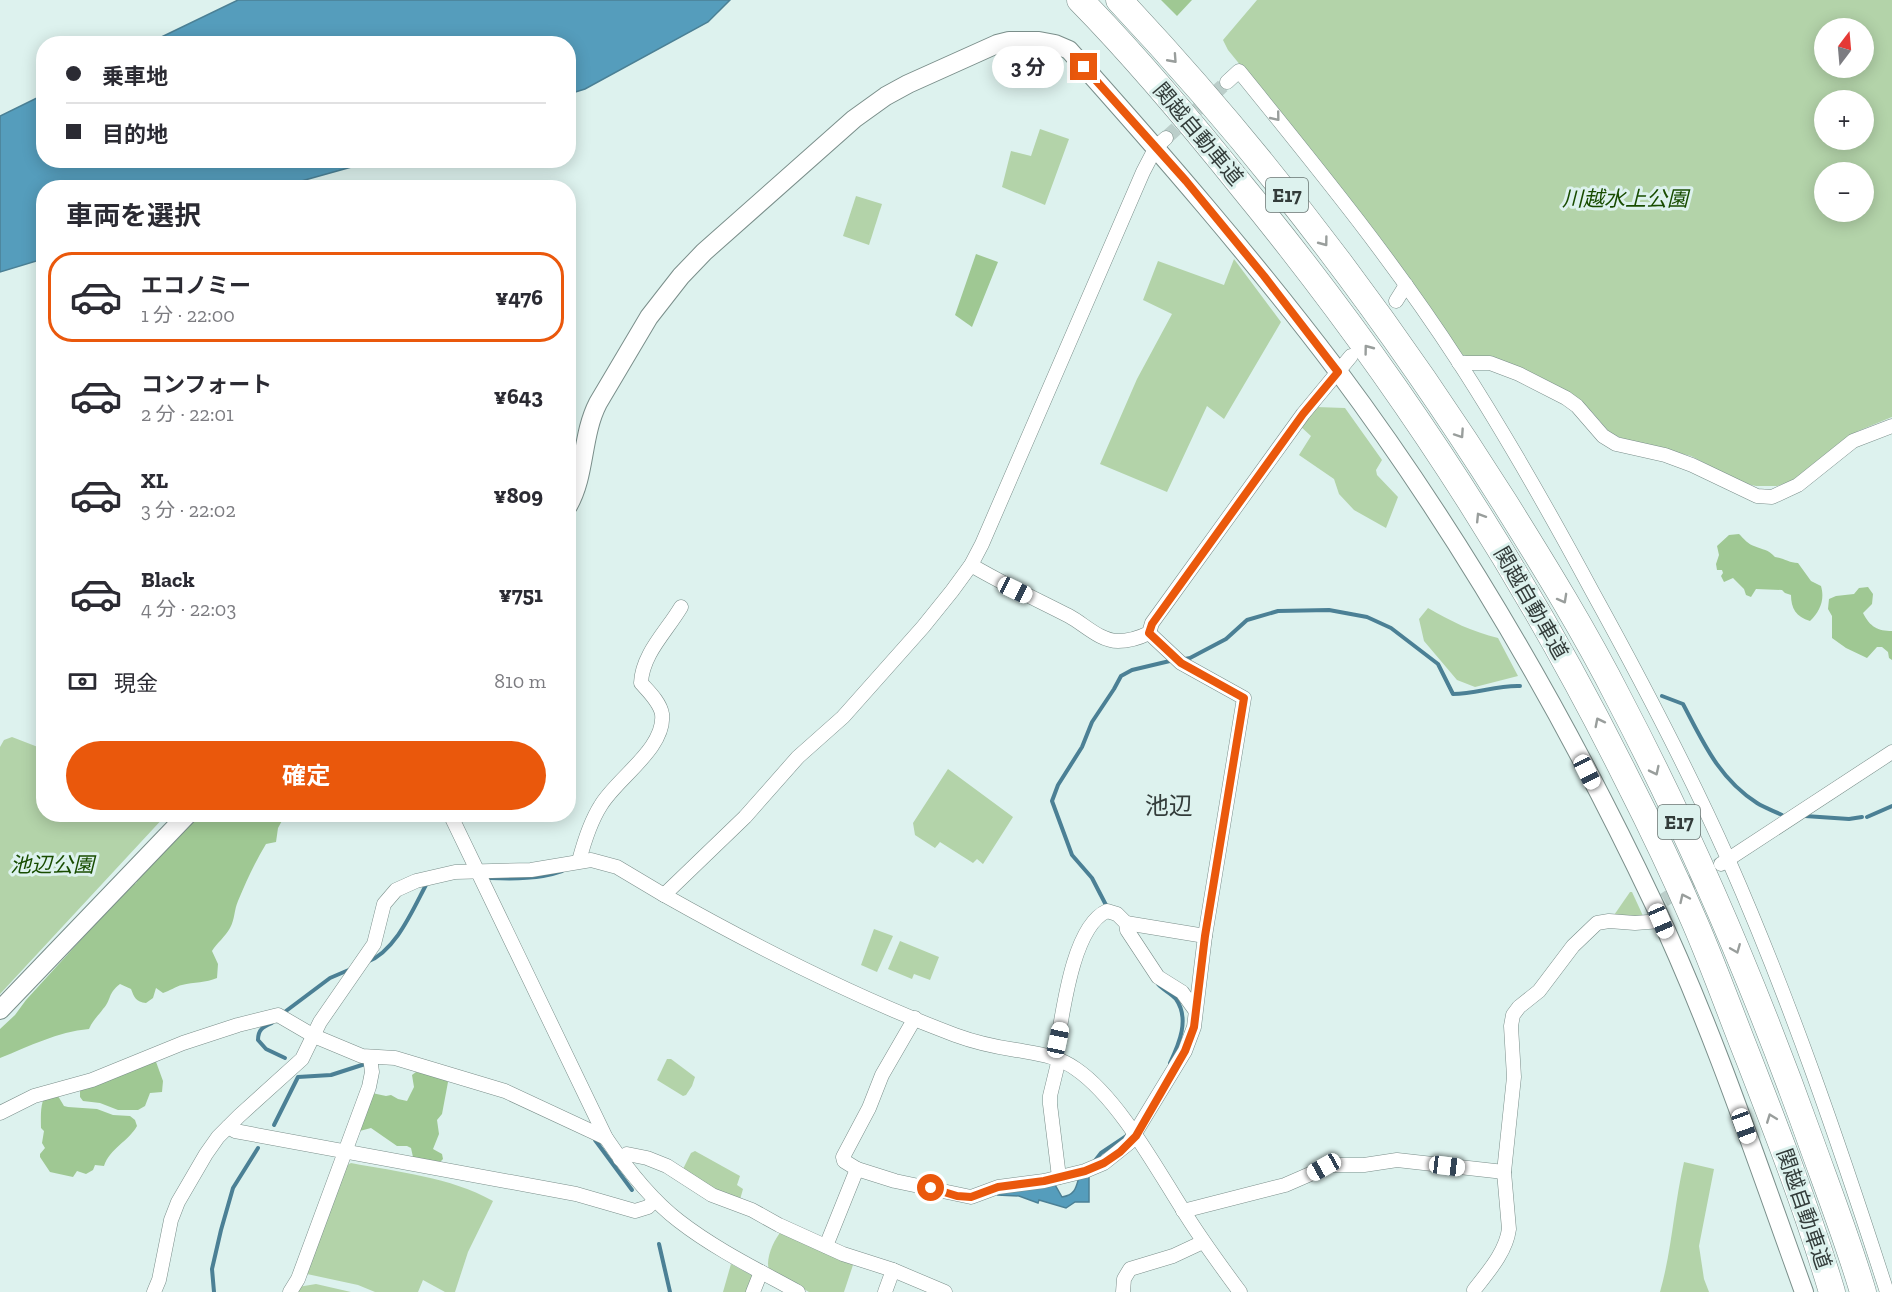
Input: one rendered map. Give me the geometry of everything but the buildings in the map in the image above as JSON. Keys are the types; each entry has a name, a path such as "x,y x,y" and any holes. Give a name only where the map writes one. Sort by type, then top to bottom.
{"highway":[{"name":"関越自動車道","path":"1080,0 1108,28 1204,140 1290,246 1384,370 1456,478 1531,600 1592,709 1695,922 1778,1136 1832,1292"},
{"name":"関越自動車道","path":"1127,8 1227,119 1321,237 1412,362 1482,467 1550,576 1619,698 1714,894 1789,1080 1863,1292"}],"street":[{"path":"576,486 591,418 625,356 669,290 704,252 792,172 854,119 886,96 935,70 1009,41 1039,41 1069,50 1161,142 1338,372 1416,483 1521,648 1660,909 1804,1292"},
{"path":"1227,82 1239,71 1325,177 1406,285 1459,363 1557,527 1624,648 1695,788 1724,862 1805,1050 1842,1151 1887,1292"},
{"path":"664,895 745,817 798,757 843,717 923,627 971,565 1143,172 1161,142"},
{"path":"1396,301 1406,285"},
{"path":"971,565 1002,584 1072,617 1105,638 1117,641 1138,638 1149,633 1152,624 1303,414 1351,356"},
{"path":"1459,363 1490,363 1519,374 1566,398 1603,436 1616,444 1665,455 1692,465 1757,496 1772,497 1798,485 1853,441 1892,426"},
{"path":"579,861 589,828 601,804 643,758 657,736 662,712 641,683 641,676 656,644 681,607"},
{"path":"915,1018 882,1075 843,1156 844,1161 857,1169 895,1181 971,1197 998,1187 1085,1171 1104,1163 1120,1152 1136,1136 1185,1051 1194,1027 1205,936 1244,698 1178,660 1149,633"},
{"path":"1724,862 1892,752"},
{"path":"0,1010 180,822"},
{"path":"454,822 606,1138 620,1159 655,1200 679,1221 706,1240 798,1292"},
{"path":"154,1292 159,1280 166,1236 178,1202 212,1146 228,1127 261,1094 302,1059 320,1022 374,944 384,904 388,897 396,890 416,881 455,872 531,870 591,860 617,867 791,964 868,1000 974,1041 1057,1058 1075,1068 1096,1086 1136,1136 1203,1242 1240,1292"},
{"path":"1473,1291 1498,1258 1508,1238 1504,1172 1514,1077 1511,1026 1515,1011 1539,992 1573,946 1597,923 1609,921 1635,923 1660,909"},
{"path":"1059,1177 1050,1104 1072,966 1088,928 1094,920 1107,912 1117,914 1126,923 1130,935 1150,968 1166,983 1182,992 1195,1010"},
{"path":"1126,923 1205,936"},
{"path":"0,1113 34,1096 92,1080 183,1043 238,1025 279,1016 314,1036 362,1056 395,1058 505,1090 606,1138"},
{"path":"290,1292 298,1279 343,1152 369,1087 372,1072 370,1057"},
{"path":"228,1127 235,1131 343,1152 576,1194 635,1211 648,1207 655,1200"},
{"path":"620,1159 627,1154 647,1158 667,1166 712,1195 752,1210 855,1259 893,1270 945,1292"},
{"path":"1183,1211 1285,1185 1331,1165 1364,1166 1397,1160 1504,1172"},
{"path":"826,1246 857,1169"},
{"path":"1123,1292 1124,1278 1130,1269 1173,1256 1203,1242"},
{"path":"885,1292 893,1270"},
{"path":"753,1292 761,1272"}],"green space":[{"path":"1161,0 1192,0 1177,16"},
{"name":"川越水上公園","path":"1257,0 1892,0 1892,417 1858,431 1789,482 1777,486 1756,486 1743,483 1691,456 1611,434 1592,412 1572,395 1458,353 1315,157 1228,50 1223,40"},
{"path":"1040,129 1069,139 1045,205 1002,187 1011,151 1031,156"},
{"path":"856,196 882,204 869,245 843,236"},
{"path":"976,254 998,262 972,327 955,315"},
{"path":"1234,259 1281,322 1224,419 1207,406 1167,492 1100,464 1137,379 1172,314 1143,300 1158,261 1224,285"},
{"path":"1316,407 1345,408 1382,460 1376,470 1377,475 1398,497 1386,528 1354,510 1339,494 1334,479 1299,455 1311,436 1300,426"},
{"path":"1739,534 1750,544 1768,551 1775,557 1798,563 1811,581 1821,586 1821,605 1810,621 1798,614 1793,608 1791,595 1782,590 1756,589 1751,597 1746,595 1744,589 1733,578 1724,582 1721,576 1722,570 1717,570 1719,555 1717,546 1729,535"},
{"path":"1868,587 1873,594 1872,604 1863,613 1875,627 1892,631 1892,660 1882,647 1877,647 1867,658 1832,638 1829,599 1854,594 1859,588"},
{"path":"1428,608 1462,626 1498,638 1518,676 1475,687 1457,680 1424,641 1419,619"},
{"name":"池辺公園","path":"12,737 36,746 36,822 160,822 0,994 0,747 4,740"},
{"path":"948,769 1013,817 983,864 977,859 973,863 940,842 935,848 915,835 913,823"},
{"path":"191,822 281,822 276,842 266,844 251,872 238,901 230,928 212,951 218,964 217,978 180,986 163,993 156,988 153,998 146,1003 134,997 131,989 120,984 89,1029 55,1036 0,1058 0,1029 129,887 136,883 147,865"},
{"path":"1630,892 1644,918 1612,918"},
{"path":"874,929 893,936 877,972 861,965"},
{"path":"900,941 939,957 930,980 914,974 912,979 888,969"},
{"path":"155,1059 163,1081 162,1092 150,1093 145,1106 138,1110 118,1110 100,1103 83,1101 80,1097 80,1089"},
{"path":"667,1059 671,1059 695,1077 686,1095 683,1096 657,1080"},
{"path":"416,1072 443,1078 448,1082 442,1114 437,1120 439,1134 433,1149 442,1154 443,1159 440,1162 413,1157 411,1148 397,1146 371,1128 356,1132 372,1093 391,1095 407,1101 414,1087 412,1075"},
{"path":"58,1096 64,1106 97,1109 113,1115 130,1116 135,1120 137,1126 110,1154 104,1166 95,1165 93,1170 86,1174 77,1171 73,1177 50,1172 40,1157 45,1148 42,1143 44,1131 41,1128 41,1109 44,1098"},
{"path":"695,1151 740,1176 737,1185 743,1189 739,1203 682,1171 691,1153"},
{"path":"1684,1162 1714,1169 1699,1246 1704,1279 1709,1292 1660,1292"},
{"path":"351,1163 442,1181 493,1201 468,1252 455,1292 445,1292 423,1280 418,1292 375,1292 358,1285 307,1274 304,1270 342,1168"},
{"path":"781,1232 854,1262 844,1292 809,1292 769,1269 768,1260 771,1250"},
{"path":"731,1264 753,1276 748,1292 723,1292"},
{"path":"316,1284 351,1292 295,1292 298,1287"}],"water":[{"path":"238,0 730,0 708,22 576,92 576,36 163,36"},
{"path":"36,98 36,168 348,168 305,180 36,180 36,261 0,272 0,116"},
{"path":"1089,1174 1089,1202 1075,1202 1066,1208 1039,1200 1038,1203 1019,1196 998,1195 1000,1191 1054,1183 1062,1197 1070,1195 1079,1177"}],"waterway":[{"path":"1185,659 1226,639 1247,620 1278,611 1329,610 1367,617 1391,628 1438,664 1453,694 1520,686"},
{"path":"1107,907 1092,878 1072,855 1052,801 1058,785 1082,747 1092,722 1121,676 1132,670 1174,660"},
{"path":"1662,696 1683,704 1713,759 1732,783 1757,803 1782,815"},
{"path":"1867,817 1892,806"},
{"path":"1805,816 1849,819 1862,817"},
{"path":"490,878 527,878 562,871"},
{"path":"367,962 387,949 395,939 429,883"},
{"path":"282,1014 330,978 351,969"},
{"path":"1158,984 1176,999 1182,1015 1180,1040 1170,1063"},
{"path":"272,1023 262,1029 258,1040 266,1049 285,1058"},
{"path":"274,1125 298,1077 331,1075 365,1064"},
{"path":"1094,1162 1101,1153 1128,1135"},
{"path":"595,1140 632,1190"},
{"path":"214,1292 212,1269 233,1188 258,1148"},
{"path":"659,1244 670,1292"}],"tunnel":[{"path":"1166,138 1227,82"},
{"path":"1664,900 1720,864"}],"district":[{"name":"池辺","path":"1169,806"}],"route":[{"path":"931,1188 957,1196 978,1196 998,1187 1044,1181 1085,1171 1104,1163 1120,1152 1136,1136 1185,1051 1194,1027 1205,936 1244,698 1181,663 1149,633 1152,624 1303,414 1338,372 1264,276 1186,181 1084,67"}]}
